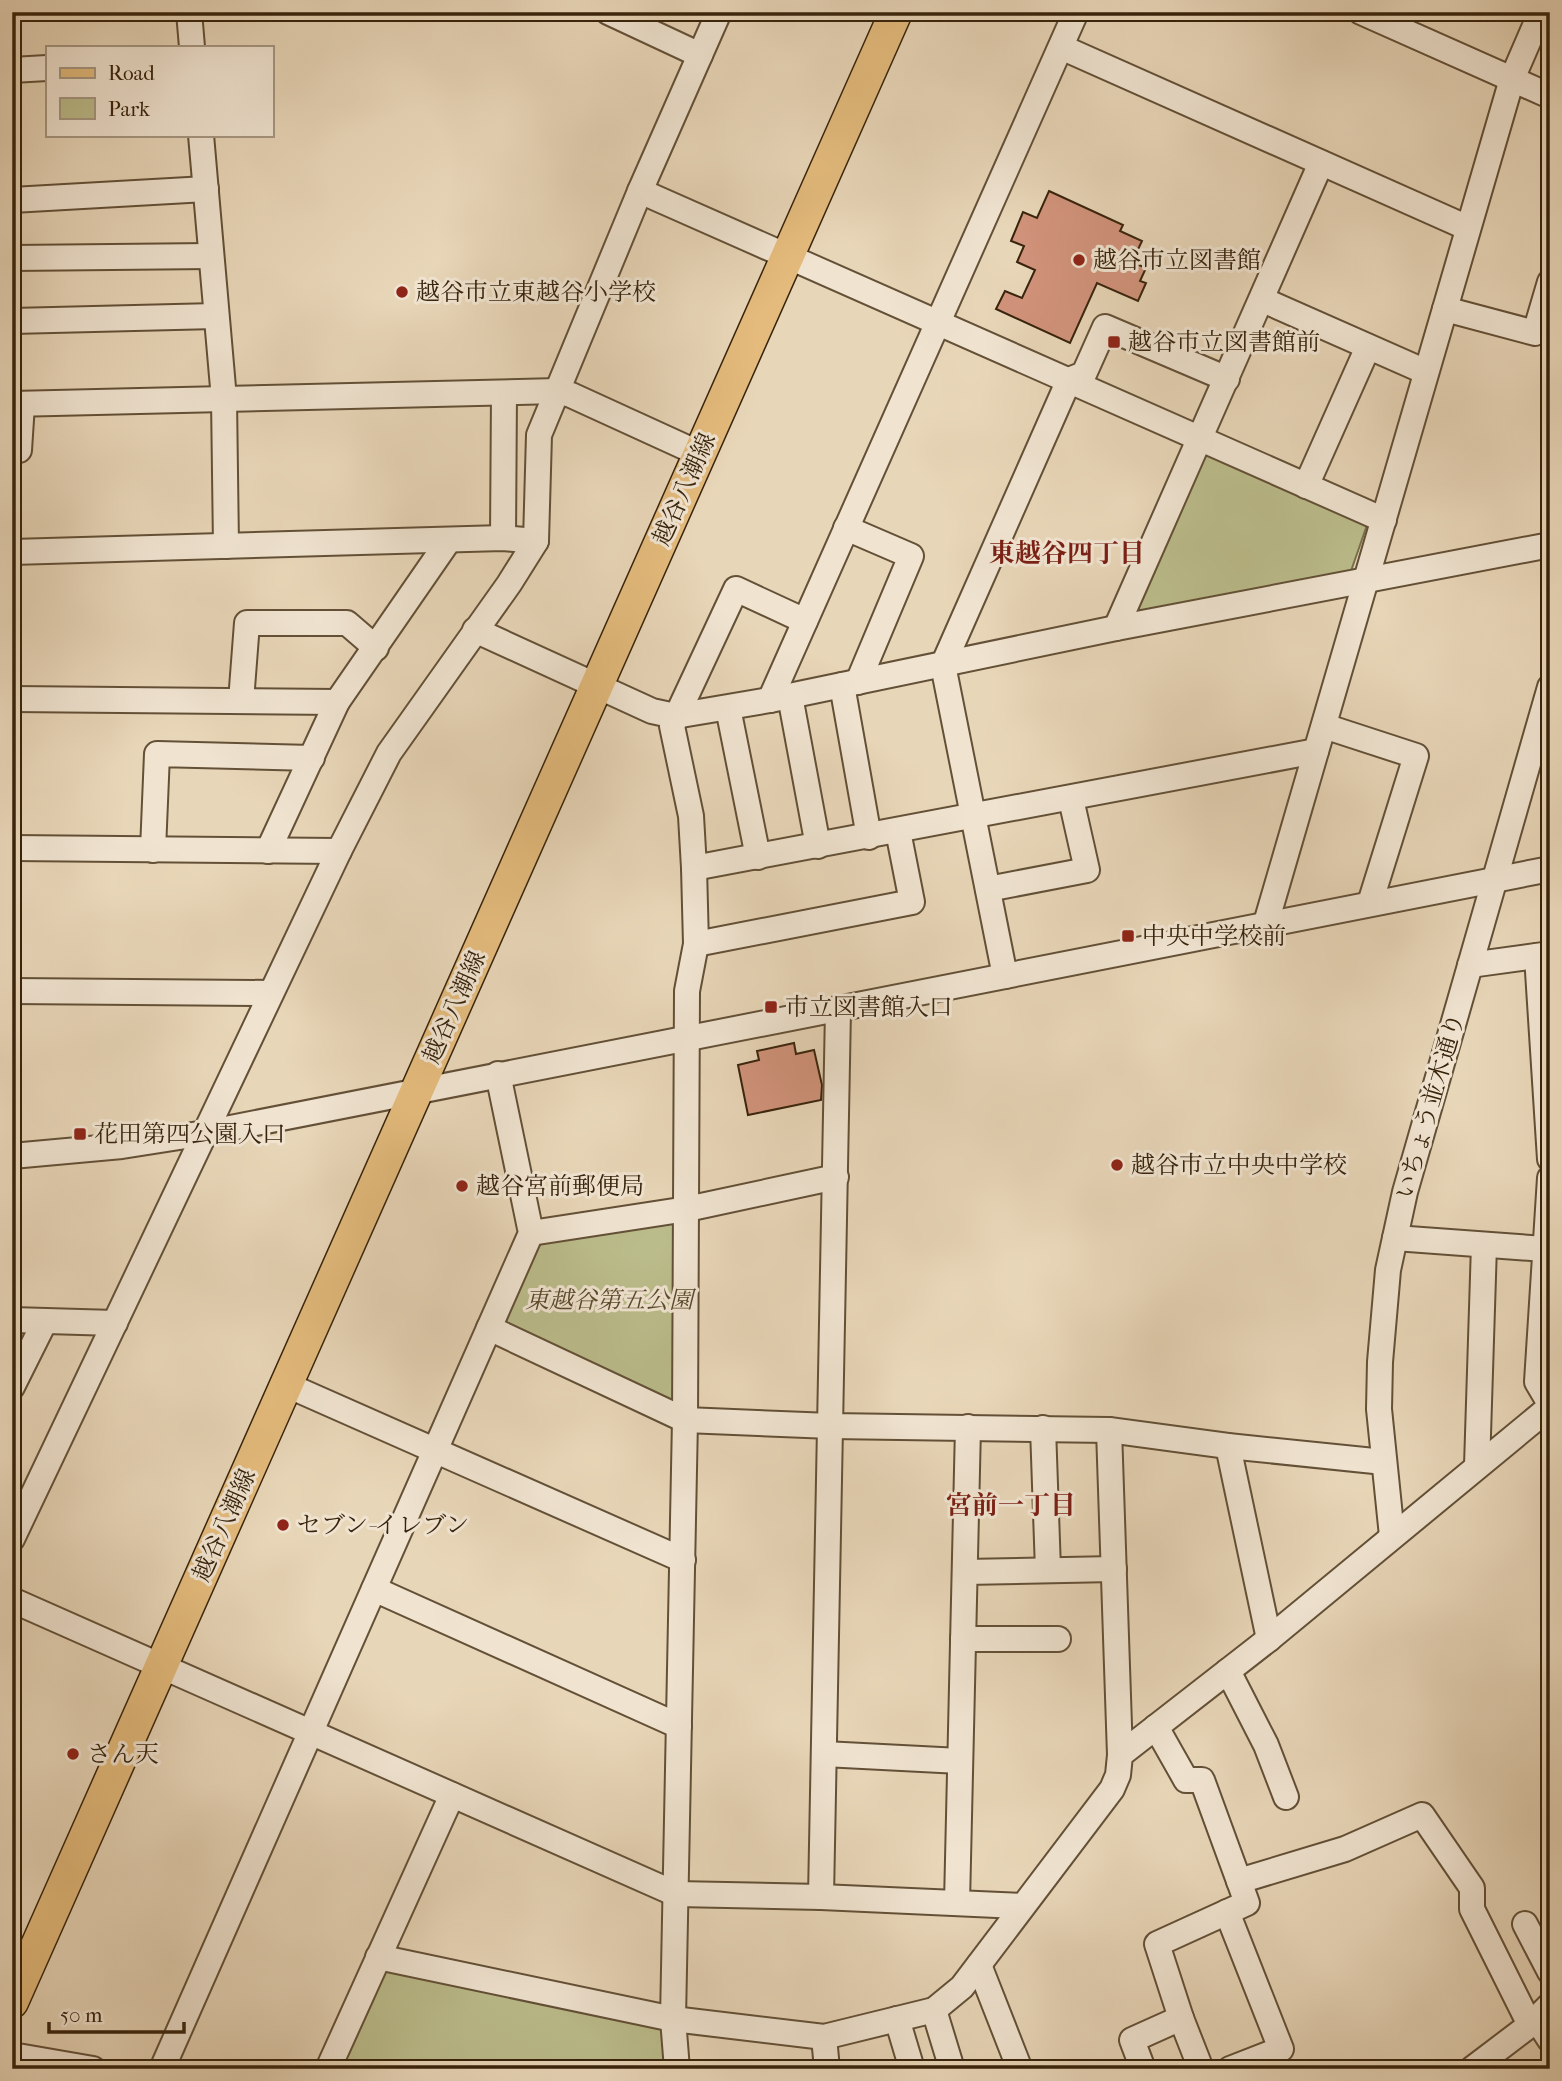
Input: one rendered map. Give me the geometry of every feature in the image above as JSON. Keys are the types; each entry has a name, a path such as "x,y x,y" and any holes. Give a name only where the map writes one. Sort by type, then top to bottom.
{"main road":[{"name":"越谷八潮線","path":"12,2002 896,12"}],"street":[{"path":"189,12 192,46"},
{"path":"608,12 700,55"},
{"path":"12,1539 271,993 389,753 528,557 536,541 539,435 640,191 719,12"},
{"path":"818,846 780,698 805,621 1076,12"},
{"path":"1361,12 1394,19 1550,96"},
{"path":"1266,923 1512,79 1541,12"},
{"path":"1061,47 1468,228"},
{"path":"12,69 46,68"},
{"path":"201,136 224,399 226,546"},
{"path":"1116,628 1321,163"},
{"path":"12,200 206,188"},
{"path":"640,191 1384,520"},
{"path":"12,258 211,256"},
{"path":"1445,309 1535,333 1550,282"},
{"path":"1262,300 1426,372"},
{"path":"12,321 216,316"},
{"path":"1005,976 943,665 1069,380 1084,374 1105,327 1227,379"},
{"path":"1306,486 1368,347"},
{"path":"12,450 19,450 17,404 558,391 700,454"},
{"path":"503,538 504,393"},
{"path":"846,528 911,556 850,684 869,836"},
{"path":"12,552 503,538 536,541"},
{"path":"268,851 337,702 449,540"},
{"path":"475,630 652,711 675,716 780,698 1116,628 1550,545"},
{"path":"677,2069 673,2019 685,1420 687,991 696,944 691,816 672,726 736,589 805,621"},
{"path":"241,701 247,623 347,623 376,648"},
{"name":"いちょう並木通り","path":"1392,1536 1380,1409 1381,1351 1388,1270 1405,1192 1549,695"},
{"path":"12,699 337,702"},
{"path":"728,708 758,857"},
{"path":"1324,726 1416,756 1370,903"},
{"path":"694,868 1316,751"},
{"path":"153,850 157,754 312,758"},
{"path":"988,889 1087,870 1071,799"},
{"path":"696,944 912,902 898,831"},
{"path":"12,848 339,852"},
{"path":"12,1156 122,1146 205,1133 1550,869"},
{"path":"1470,965 1543,955 1550,1159"},
{"path":"12,991 271,993"},
{"path":"821,1897 838,1010"},
{"path":"162,2069 531,1233 498,1074"},
{"path":"531,1233 687,1209 836,1177"},
{"path":"1119,1755 1269,1639 1550,1405 1537,1382 1550,1178"},
{"path":"1395,1238 1545,1249"},
{"path":"1477,1466 1484,1245"},
{"path":"12,1320 115,1323"},
{"path":"12,1387 45,1321"},
{"path":"489,1328 685,1420 831,1426 1109,1430 1228,1446 1384,1462"},
{"path":"287,1385 682,1560"},
{"path":"957,1903 968,1427"},
{"path":"1043,1428 1048,1570"},
{"path":"378,1957 673,2019 824,2036 934,2011 962,1987 1112,1789 1118,1775 1109,1430"},
{"path":"1228,1446 1269,1639"},
{"path":"965,1572 1114,1569"},
{"path":"374,1590 679,1726"},
{"path":"12,1600 676,1894 1021,1906"},
{"path":"963,1639 1058,1639"},
{"path":"1228,1671 1266,1745 1286,1797"},
{"path":"1156,1727 1186,1780 1202,1780 1247,1903 1157,1944 1200,2069"},
{"path":"824,1754 960,1761"},
{"path":"328,2069 452,1795"},
{"path":"1240,1881 1345,1849 1422,1815 1472,1888 1472,1909 1542,2023 1472,2069"},
{"path":"1227,1912 1280,2049 1230,2069"},
{"path":"1525,1924 1550,1972"},
{"path":"979,1965 1019,2067 1015,2069"},
{"path":"934,2011 952,2069"},
{"path":"1143,2069 1132,2040 1181,2018"},
{"path":"897,2019 912,2069"},
{"path":"824,2036 827,2069"},
{"path":"12,2055 93,2069"}],"green space":[{"path":"1202,448 1367,525 1351,571 1143,614 1134,602"},
{"name":"東越谷第五公園","path":"680,1218 678,1410 504,1327 537,1241"},
{"path":"382,1963 665,2025 670,2069 335,2069"}],"building":[{"path":"1049,191 1123,225 1120,231 1142,241 1132,262 1146,268 1140,281 1146,283 1138,301 1097,283 1070,343 996,309 1005,291 1022,298 1035,270 1017,262 1024,246 1011,241 1023,212 1037,218"},
{"path":"794,1043 796,1054 814,1050 822,1085 821,1100 748,1115 738,1065 759,1060 757,1051"}],"place":[{"name":"越谷市立図書館","path":"1079,260"},
{"name":"越谷市立東越谷小学校","path":"402,292"},
{"name":"越谷市立図書館前","path":"1114,342"},
{"name":"中央中学校前","path":"1128,936"},
{"name":"市立図書館入口","path":"771,1007"},
{"name":"花田第四公園入口","path":"80,1134"},
{"name":"越谷市立中央中学校","path":"1117,1165"},
{"name":"越谷宮前郵便局","path":"462,1186"},
{"name":"セブン-イレブン","path":"283,1525"},
{"name":"さん天","path":"73,1754"}],"district":[{"name":"東越谷四丁目","path":"1067,553"},
{"name":"宮前一丁目","path":"1011,1505"}]}
